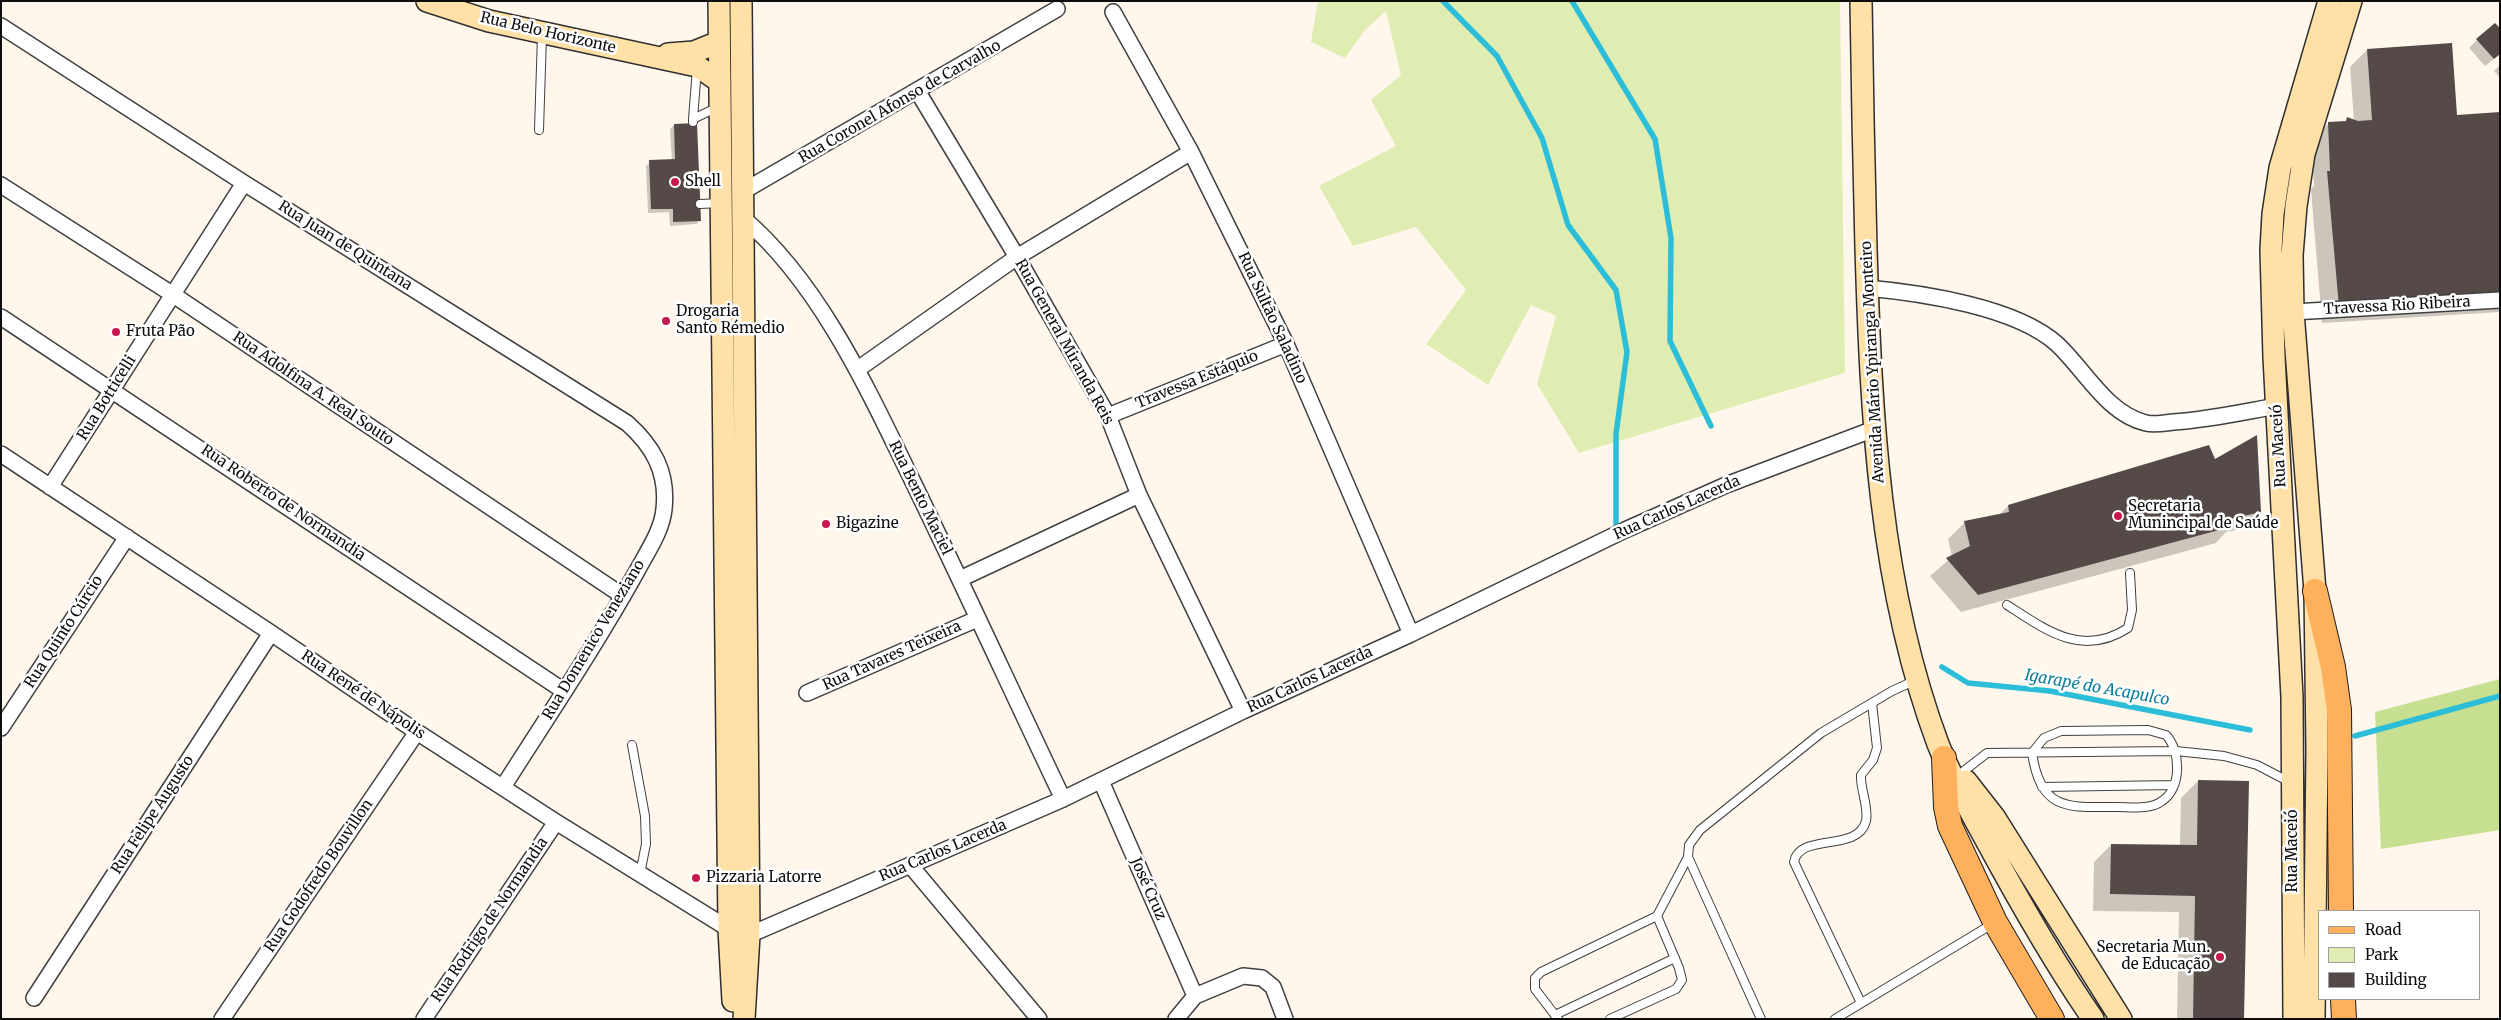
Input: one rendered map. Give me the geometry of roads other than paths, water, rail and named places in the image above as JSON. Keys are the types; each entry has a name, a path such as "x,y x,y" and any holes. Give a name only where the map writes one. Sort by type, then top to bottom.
{"main road":[{"name":"Rua Belo Horizonte","path":"427,1 489,21 697,66 720,82"},
{"path":"719,1 720,106 711,204 735,526"},
{"path":"741,1 743,218 735,526 739,932 744,1019"},
{"name":"Avenida Mário Ypiranga Monteiro","path":"1861,1 1867,288 1874,429 1885,528 1902,619 1918,679 1952,766 2021,906 2093,1019"},
{"name":"Rua Maceió","path":"2294,1009 2292,697 2271,280 2273,214 2280,168 2329,1"},
{"name":"Rua Maceió","path":"2314,1019 2317,751 2315,591 2294,312 2292,255 2296,206 2304,154 2351,1"},
{"name":"Rua Belo Horizonte","path":"640,55 694,52 719,42"},
{"path":"2315,591 2333,667 2339,710 2342,910"},
{"path":"1952,766 1946,807 1950,826 1995,922 2052,1019"},
{"path":"1952,766 1995,818 2121,1019"},
{"path":"734,1019 739,932"},
{"path":"2344,1000 2344,1019"},
{"path":"2283,1019 2294,1009"}],"street":[{"name":"Rua Coronel Afonso de Carvalho","path":"742,192 918,92 1057,9"},
{"name":"Rua Sultão Saladino","path":"1113,12 1191,152 1286,344 1411,634"},
{"name":"Rua Juan de Quintana","path":"1,26 244,183 627,423 646,440 658,461 664,486"},
{"name":"Rua General Miranda Reis","path":"918,92 1017,257 1108,416 1139,495 1243,711"},
{"path":"858,369 1017,257 1191,152"},
{"name":"Rua Botticelli","path":"50,487 244,183"},
{"name":"Rua Adolfina A. Real Souto","path":"1,185 172,294 623,596"},
{"name":"Rua Bento Maciel","path":"743,218 790,264 858,369 960,580 1062,799"},
{"path":"1867,288 1907,292 1997,312 2030,326 2056,344 2100,392 2130,417 2148,424 2196,420 2277,406"},
{"name":"Travessa Rio Ribeira","path":"2294,312 2500,300"},
{"name":"Rua Roberto de Normandia","path":"1,317 564,690"},
{"name":"Travessa Estáquio","path":"1108,416 1286,344"},
{"name":"Rua Carlos Lacerda","path":"739,932 910,865 1062,799 1243,711 1411,634 1625,530 1726,485 1874,429"},
{"name":"Rua René de Nápolis","path":"1,454 272,633 417,732 556,822 739,932"},
{"name":"Rua Domenico Veneziano","path":"503,787 623,596 658,532 664,510 664,486"},
{"path":"960,580 1139,495"},
{"name":"Rua Quinto Cúrcio","path":"1,728 127,537"},
{"name":"Rua Tavares Teixeira","path":"807,694 977,619"},
{"name":"Rua Felipe Augusto","path":"34,998 272,633"},
{"name":"Rua Godofredo Bouvillon","path":"222,1019 417,732"},
{"name":"José Cruz","path":"1101,781 1196,996"},
{"name":"Rua Rodrigo de Normandia","path":"424,1019 556,822"},
{"path":"910,865 1039,1019"},
{"path":"1176,1019 1196,996 1243,976 1262,978 1273,986 1285,1019"}],"lane":[{"path":"539,130 542,33"},
{"path":"697,66 693,121 720,106"},
{"path":"2007,605 2042,628 2075,642 2115,637 2128,628 2132,610 2130,572"},
{"path":"1675,958 1557,1017 1535,989 1534,978 1541,972 1657,916 1688,857 1689,845 1700,830 1820,734 1872,703 1918,679"},
{"path":"1861,1003 1794,862 1795,856 1801,849 1853,837 1861,830 1866,820 1861,775 1873,760 1877,748 1872,703"},
{"path":"2148,730 2166,735 2176,751 2176,774 2174,784 2163,800 2154,806 2075,807 2055,800 2042,787 2037,776 2032,753 2044,738 2061,731 2148,730"},
{"path":"632,745 645,816 646,844 640,874"},
{"path":"1952,766 1987,753 2176,751 2224,756 2257,765 2284,779 2293,780"},
{"path":"2042,787 2174,784"},
{"path":"1688,857 1761,1019"},
{"path":"1610,1019 1676,989 1682,980 1657,916"},
{"path":"1835,1019 1995,922"}],"waterway":[{"name":"Igarapé do Acapulco","path":"1443,1 1497,56 1542,138 1568,225 1616,290 1627,352 1616,434 1616,526"},
{"path":"1572,1 1655,139 1671,238 1670,341 1711,426"},
{"name":"Igarapé do Acapulco","path":"1942,667 1968,683 2050,691 2250,730"},
{"name":"Igarapé do Acapulco","path":"2355,736 2500,696"}],"place":[{"name":"Shell","path":"675,182"},
{"name":"Drogaria Santo Rémedio","path":"666,321"},
{"name":"Fruta Pão","path":"116,332"},
{"name":"Secretaria Munincipal de Saúde","path":"2118,516"},
{"name":"Bigazine","path":"826,524"},
{"name":"Pizzaria Latorre","path":"696,878"},
{"name":"Secretaria Mun. de Educação","path":"2220,957"}]}
